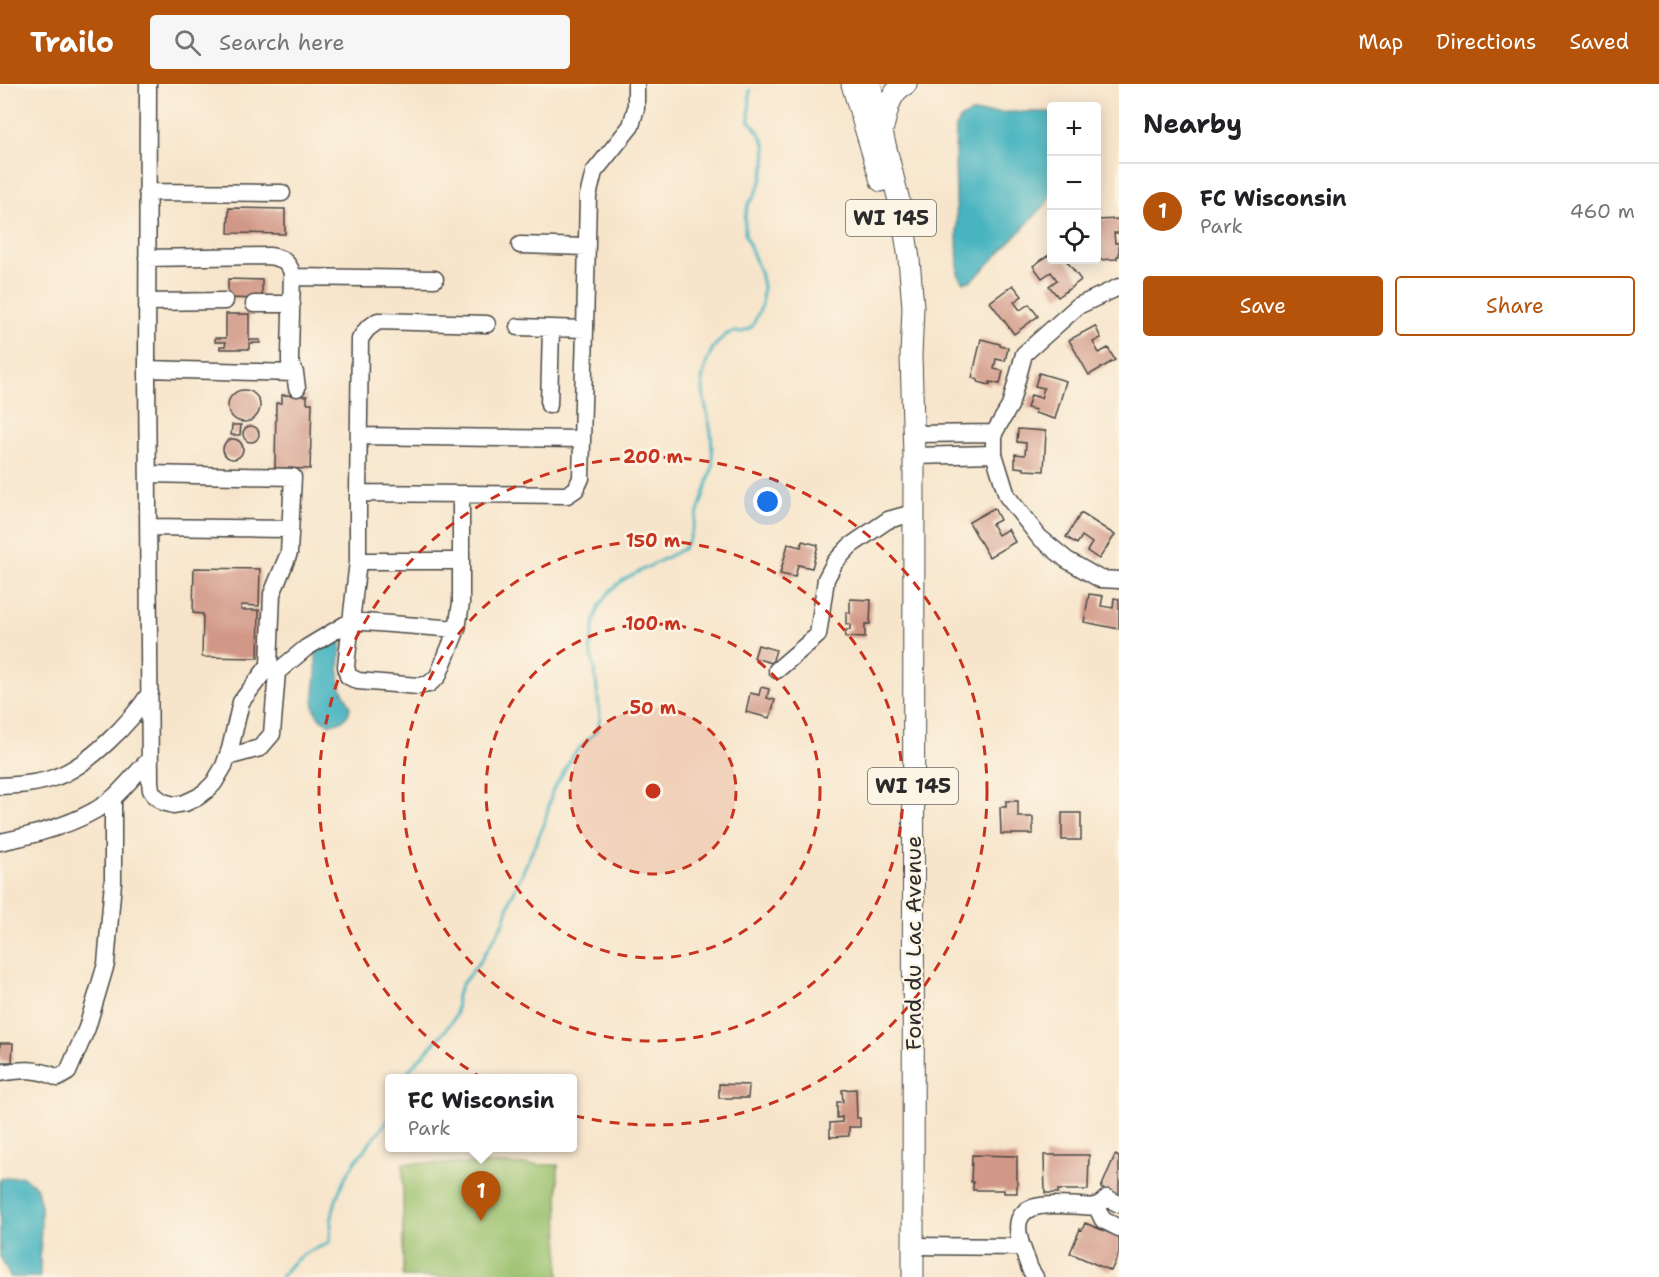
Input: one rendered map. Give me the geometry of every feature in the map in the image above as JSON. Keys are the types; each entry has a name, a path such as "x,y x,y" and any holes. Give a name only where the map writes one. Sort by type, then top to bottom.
{"main road":[{"name":"Fond du Lac Avenue","path":"852,84 890,216 911,356"},
{"name":"Fond du Lac Avenue","path":"870,84 902,213 913,307 911,356 914,456 913,1277"},
{"path":"882,130 894,94 906,84"}],"street":[{"path":"148,84 147,369 151,790 163,802 174,805 198,797 219,775 227,757 241,702 269,665 272,594 289,553 292,477 148,474"},
{"path":"358,494 567,495 576,489 581,478 588,196 594,172 632,126 636,108 636,84"},
{"path":"147,192 282,193"},
{"path":"520,245 587,247"},
{"path":"147,258 270,256 281,258 289,265 292,277 290,362 296,380 147,369"},
{"path":"292,277 435,279"},
{"path":"1119,287 1078,306 1024,354 1010,406 994,433 994,454 1007,496 1039,537 1067,560 1100,579 1119,580"},
{"path":"147,302 225,301"},
{"path":"254,304 292,304"},
{"path":"461,494 461,603 457,629 438,675 429,684 418,686 358,681 348,676 346,666 358,561 360,339 367,329 378,321 487,324"},
{"path":"518,327 585,329"},
{"path":"549,405 551,328"},
{"path":"913,434 994,433"},
{"path":"359,436 582,439"},
{"path":"914,456 994,454"},
{"path":"777,670 818,635 826,579 835,562 850,546 888,520 914,513"},
{"path":"149,527 290,529"},
{"path":"358,561 461,561"},
{"path":"227,757 260,748 272,734 277,672 306,648 351,621 457,629"},
{"path":"0,786 38,782 68,772 133,717 150,693"},
{"path":"0,842 25,837 86,816 113,798 150,759"},
{"path":"0,1073 30,1069 58,1078 68,1072 87,1028 106,964 113,882 113,798"},
{"path":"1035,1277 1018,1237 1021,1215 1029,1208 1043,1205 1096,1206 1107,1198 1119,1204"},
{"path":"1096,1206 1103,1220 1119,1228"},
{"path":"913,1246 1022,1247"}],"green space":[{"path":"403,1163 558,1165 559,1277 403,1277"}],"water":[{"path":"1047,112 1047,202 979,274 970,281 964,282 958,272 956,127 961,118 972,113"},
{"path":"334,633 342,637 339,677 350,709 344,719 330,724 322,720 315,710 314,696 317,648 321,641"},
{"path":"21,1176 36,1186 41,1206 40,1277 10,1277 0,1256 0,1179"}],"building":[{"path":"229,208 285,209 285,234 228,233"},
{"path":"1119,219 1119,233 1114,233 1115,243 1119,243 1117,259 1101,260 1101,220"},
{"path":"1047,256 1047,264 1069,264 1081,280 1058,297 1049,286 1057,280 1051,272 1042,278 1033,266"},
{"path":"228,279 262,280 262,299 228,298"},
{"path":"1013,285 1022,296 1014,302 1020,310 1029,304 1038,316 1014,334 990,302"},
{"path":"226,314 249,314 249,340 260,340 260,343 249,343 249,349 220,349 220,346 225,346 226,342 215,342 215,338 226,338"},
{"path":"1095,326 1101,338 1093,342 1099,353 1108,348 1115,360 1089,375 1069,340"},
{"path":"981,339 1008,348 1005,361 996,359 994,369 1003,371 1000,384 990,382 990,385 972,378"},
{"path":"1039,373 1066,381 1055,419 1027,408 1031,395 1041,398 1044,388 1035,386"},
{"path":"244,390 255,395 260,406 255,417 244,422 233,417 228,406 233,395"},
{"path":"282,395 307,396 307,403 312,403 310,469 275,468 276,403 282,403"},
{"path":"232,425 241,425 240,435 231,435"},
{"path":"251,426 257,428 259,434 257,440 251,442 245,440 243,434 245,428"},
{"path":"1018,429 1046,431 1044,471 1015,467 1015,454 1025,455 1026,443 1017,442"},
{"path":"229,439 237,439 243,445 243,453 237,459 229,459 223,453 223,445"},
{"path":"994,508 1000,520 992,524 998,535 1008,529 1015,542 989,557 969,522"},
{"path":"1081,513 1115,535 1099,559 1087,551 1092,543 1082,536 1077,544 1066,537"},
{"path":"802,541 818,545 812,568 798,565 795,577 780,574 788,544 801,547"},
{"path":"194,568 260,569 259,606 241,605 241,610 259,610 258,658 202,657 203,614 193,613"},
{"path":"1089,594 1103,596 1101,606 1113,608 1114,598 1119,599 1119,629 1084,622"},
{"path":"850,599 871,600 870,624 865,624 865,638 845,637 846,630 850,630 850,624 846,624 846,612 850,613"},
{"path":"758,645 776,650 772,663 754,658"},
{"path":"761,687 769,689 767,698 775,700 770,718 746,712 750,693 759,695"},
{"path":"1006,801 1018,801 1018,817 1033,817 1033,834 1001,834 1000,807 1006,807"},
{"path":"1062,813 1081,813 1081,840 1062,840"},
{"path":"0,1043 13,1043 12,1062 0,1062"},
{"path":"719,1084 749,1085 748,1098 719,1098"},
{"path":"856,1089 857,1118 860,1118 860,1127 849,1127 849,1136 830,1137 830,1123 842,1122 842,1117 837,1118 837,1102 843,1102 842,1090"},
{"path":"972,1155 1017,1156 1017,1193 1004,1193 1004,1190 973,1190"},
{"path":"1044,1155 1089,1155 1088,1190 1058,1190 1058,1193 1045,1193"},
{"path":"1115,1155 1119,1157 1119,1196 1101,1188"},
{"path":"1085,1223 1119,1237 1119,1253 1111,1271 1070,1253"}],"waterway":[{"path":"407,1074 445,1031 456,1015 457,995 462,984 481,960 504,922 511,898 544,825 552,792 574,754 598,729 600,717 595,671 590,650 595,618 600,605 610,591 623,580 683,549 689,540 713,466 711,432 702,380 707,361 713,348 725,335 742,332 752,327 762,305 763,286 760,272 745,234 748,204 761,181 766,146 749,120 750,90"},
{"path":"281,1277 302,1255 330,1241 333,1209 344,1180 385,1124"}],"place":[{"name":"FC Wisconsin","path":"481,1221"}]}
